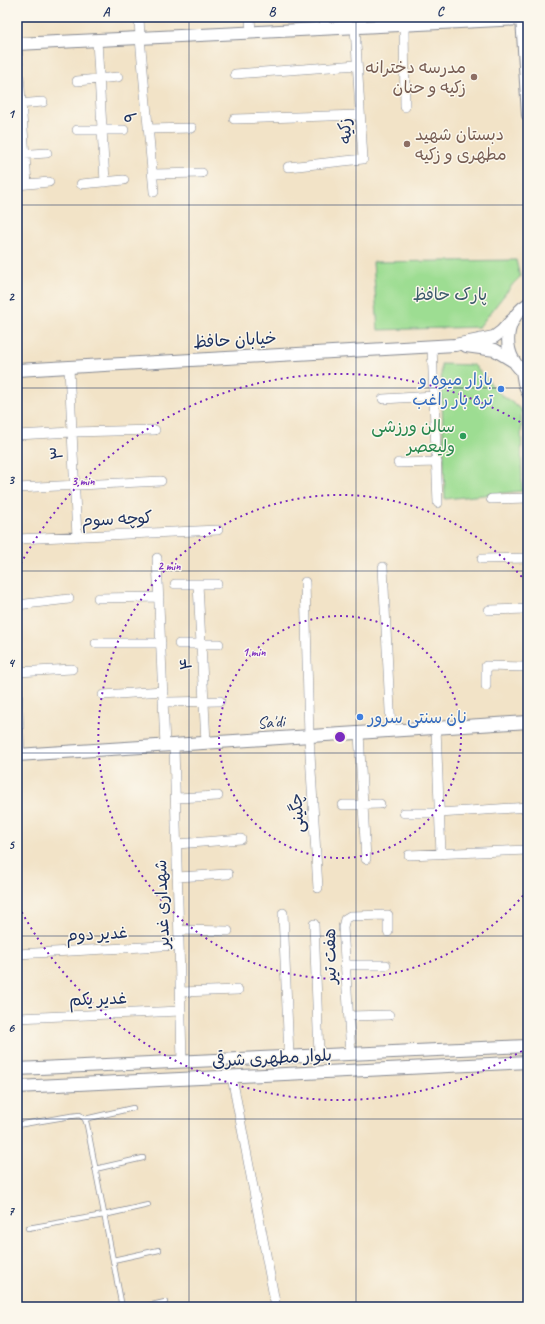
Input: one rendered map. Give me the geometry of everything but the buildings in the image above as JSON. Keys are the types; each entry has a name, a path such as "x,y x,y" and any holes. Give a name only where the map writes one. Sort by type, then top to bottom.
{"street":[{"name":"۹","path":"139,17 154,192"},
{"path":"250,17 251,32"},
{"path":"27,184 21,155 17,45 251,32 324,23 355,27 379,22 404,24 524,18 528,115"},
{"path":"404,24 405,107"},
{"name":"زکیه","path":"288,166 363,159 355,27"},
{"path":"97,40 105,182"},
{"path":"235,74 357,65"},
{"path":"77,81 118,77"},
{"path":"19,104 43,102"},
{"path":"234,119 360,115"},
{"path":"148,128 192,128"},
{"path":"77,130 124,130"},
{"path":"21,155 47,153"},
{"path":"153,174 202,173"},
{"path":"81,184 124,180"},
{"path":"17,185 50,182"},
{"name":"خیابان حافظ","path":"17,370 455,345 494,337 502,331 526,304"},
{"path":"512,320 508,334 508,348 513,361 525,373 524,383 528,393"},
{"name":"خیابان حافظ","path":"455,345 495,350 513,361"},
{"path":"432,346 438,504"},
{"name":"۳","path":"69,368 77,537"},
{"path":"384,399 434,396"},
{"path":"17,434 155,430"},
{"path":"398,463 437,462"},
{"path":"17,488 161,481"},
{"path":"491,499 528,498"},
{"name":"کوچه سوم","path":"17,539 218,530"},
{"name":"شهداری غدیر","path":"157,558 163,691 176,798 182,1062"},
{"path":"482,559 528,558"},
{"path":"383,566 391,731"},
{"name":"چگینی","path":"305,582 309,737 318,888"},
{"path":"175,584 217,584"},
{"name":"۴","path":"198,584 206,743"},
{"path":"98,598 159,597"},
{"path":"17,605 69,599"},
{"path":"489,610 528,609"},
{"path":"96,643 161,643"},
{"path":"179,644 219,644"},
{"path":"486,686 486,666 528,667"},
{"path":"17,672 72,669"},
{"path":"17,686 18,755"},
{"path":"103,695 163,691"},
{"path":"169,702 220,702"},
{"name":"Sa'di","path":"18,755 528,722"},
{"path":"436,728 441,854"},
{"path":"359,733 366,859"},
{"path":"176,798 218,796"},
{"path":"343,804 380,804"},
{"path":"404,813 439,813 528,807"},
{"path":"177,844 241,839"},
{"path":"409,855 528,850"},
{"path":"178,877 228,874"},
{"path":"283,913 289,1056"},
{"name":"هفت تیر","path":"351,1054 343,927 345,919 350,916 388,915 388,932"},
{"path":"314,924 319,1055"},
{"path":"179,930 228,931"},
{"name":"غدیر دوم","path":"17,954 179,945"},
{"path":"345,965 386,965"},
{"path":"181,992 238,990"},
{"name":"غدیر یکم","path":"17,1018 181,1011"},
{"path":"349,1016 388,1015"},
{"name":"بلوار مطهری شرقی","path":"17,1069 528,1046"},
{"name":"بلوار مطهری شرقی","path":"17,1087 528,1062"},
{"path":"232,1077 276,1307"}],"lane":[{"path":"85,1119 133,1108"},
{"path":"17,1125 80,1115 85,1119 122,1307"},
{"path":"95,1169 143,1158"},
{"path":"28,1228 104,1215 148,1205"},
{"path":"113,1260 159,1250"},
{"path":"143,1307 165,1302"}],"green space":[{"name":"پارک حافظ","path":"516,260 520,277 479,327 378,330 373,262"},
{"path":"441,364 474,365 500,394 521,409 522,491 445,499"}],"place":[{"name":"مدرسه دخترانه زکیه و حنان","path":"474,77"},
{"name":"دبستان شهید مطهری و زکیه","path":"407,144"},
{"name":"بازار میوه و تره بار راغب","path":"501,389"},
{"name":"سالن ورزشی ولیعصر","path":"463,436"},
{"name":"نان سنتی سرور","path":"360,717"}]}
